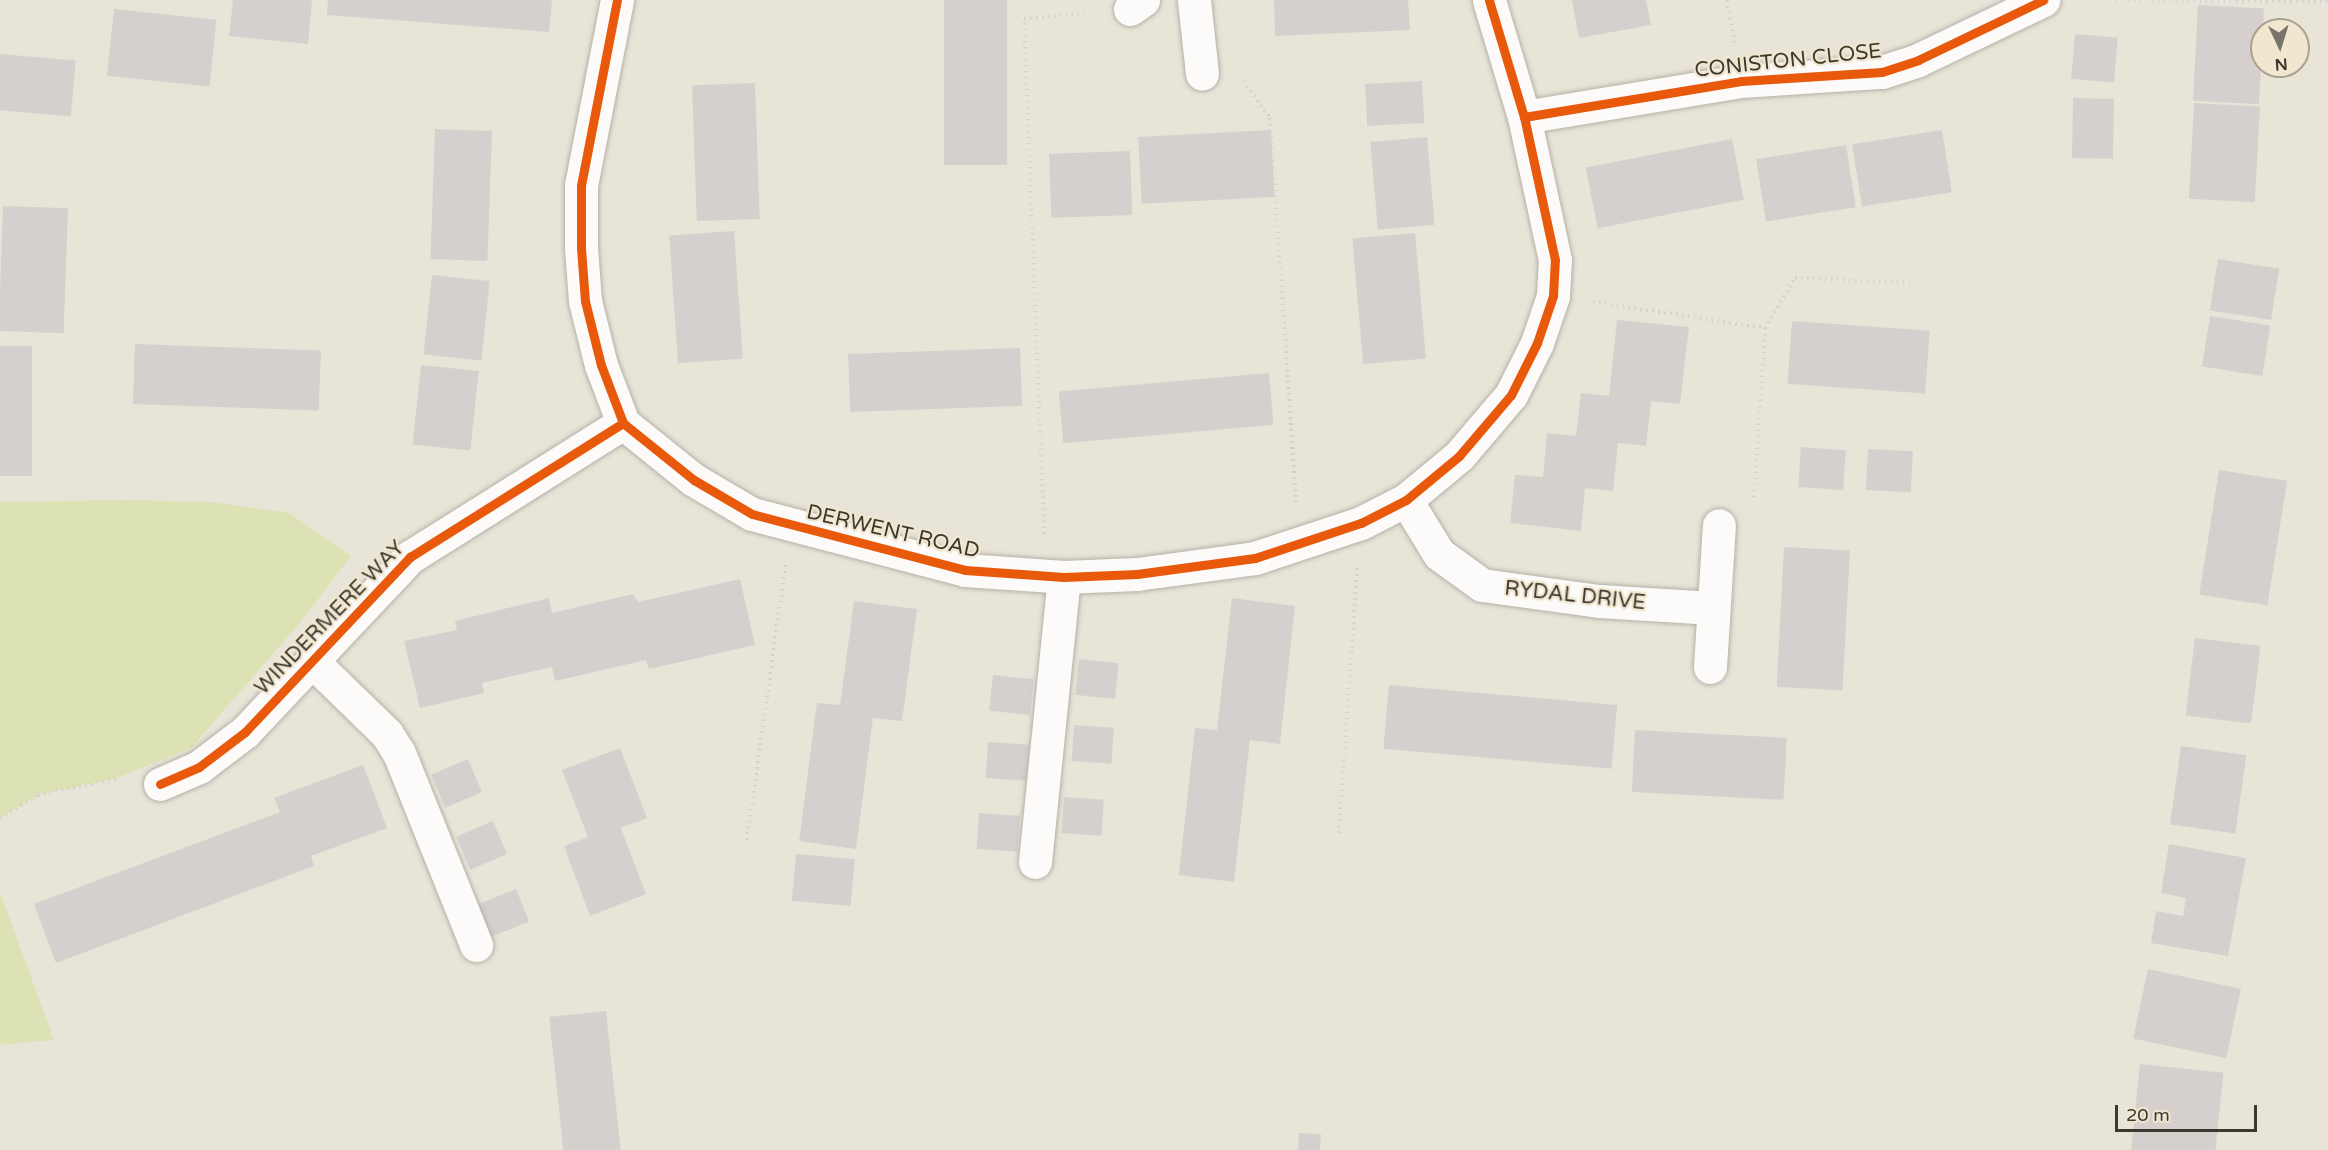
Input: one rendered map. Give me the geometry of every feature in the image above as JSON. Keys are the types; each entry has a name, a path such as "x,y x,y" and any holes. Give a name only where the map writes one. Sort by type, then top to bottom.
{"street":[{"path":"617,0 581,186 580,249 585,301 601,365 623,423"},
{"path":"1194,0 1202,74"},
{"name":"DERWENT ROAD","path":"623,423 724,500 790,527 964,570 1055,577 1198,567 1299,544 1360,524 1406,500 1459,456 1511,395 1537,343 1553,296 1555,260 1524,117 1489,0"},
{"name":"CONISTON CLOSE","path":"1524,117 1741,81 1882,72 1918,60 2043,0"},
{"name":"WINDERMERE WAY","path":"160,784 180,778 220,752 314,663 410,557 623,423"},
{"name":"RYDAL DRIVE","path":"1406,500 1439,555 1482,585 1599,601 1713,608"},
{"path":"1710,667 1719,525"},
{"path":"1035,862 1055,577"},
{"name":"WINDERMERE WAY","path":"314,663 387,734 408,770 476,945"}],"path":[{"path":"2116,0 2328,2"},
{"path":"1055,577 1024,18 1137,5"},
{"path":"1202,74 1239,75 1270,118 1299,544"},
{"path":"1719,525 1754,504 1765,328 1795,278 1910,283"},
{"path":"1553,296 1765,328"},
{"path":"1338,833 1360,524"},
{"path":"747,840 790,527"},
{"path":"0,818 38,795 117,778 160,784"}],"green space":[{"path":"125,500 211,502 289,513 351,556 299,624 191,748 117,778 38,795 0,818 0,502"},
{"path":"0,892 54,1040 0,1045"}],"building":[{"path":"233,0 312,0 308,44 229,36"},
{"path":"328,0 552,0 549,32 327,15"},
{"path":"944,0 1007,0 1007,165 944,165"},
{"path":"1274,0 1408,0 1410,30 1275,36"},
{"path":"1572,0 1646,0 1651,25 1579,38"},
{"path":"2198,5 2264,8 2263,18 2250,18 2250,78 2260,78 2259,104 2193,101"},
{"path":"114,9 216,20 209,86 107,76"},
{"path":"2075,34 2118,38 2114,83 2071,79"},
{"path":"0,54 76,61 71,116 0,110"},
{"path":"1422,81 1424,123 1367,126 1365,84"},
{"path":"755,83 760,219 697,221 692,85"},
{"path":"2073,98 2114,99 2113,159 2072,158"},
{"path":"2194,103 2260,106 2255,202 2189,199"},
{"path":"435,129 492,131 487,261 430,259"},
{"path":"1271,130 1275,197 1142,204 1138,137"},
{"path":"1942,130 1952,192 1862,206 1852,144"},
{"path":"1427,137 1435,225 1378,230 1370,142"},
{"path":"1732,139 1744,200 1598,228 1586,167"},
{"path":"1846,145 1856,207 1766,221 1756,159"},
{"path":"1130,151 1132,215 1051,218 1049,154"},
{"path":"3,206 68,208 64,333 0,331"},
{"path":"734,231 743,359 678,363 669,236"},
{"path":"1415,233 1426,359 1363,364 1352,238"},
{"path":"2218,259 2279,269 2271,320 2210,310"},
{"path":"432,275 490,281 481,361 424,355"},
{"path":"2210,316 2270,326 2262,376 2202,366"},
{"path":"1617,320 1689,327 1680,404 1651,401 1646,446 1618,443 1613,491 1585,488 1581,531 1510,523 1515,475 1543,477 1547,433 1576,436 1581,393 1609,396"},
{"path":"1792,321 1930,331 1925,393 1788,384"},
{"path":"135,344 321,350 319,410 133,404"},
{"path":"0,346 32,346 32,476 0,476"},
{"path":"1020,348 1022,406 850,412 848,354"},
{"path":"421,365 479,371 470,451 413,445"},
{"path":"1269,373 1274,425 1063,443 1059,391"},
{"path":"1801,447 1846,450 1843,490 1798,487"},
{"path":"1868,449 1913,451 1911,492 1866,490"},
{"path":"2219,470 2287,481 2267,605 2199,594"},
{"path":"1784,547 1850,550 1843,690 1777,687"},
{"path":"740,579 755,645 649,669 646,660 555,681 552,667 482,683 484,693 420,708 404,641 457,630 455,621 549,598 552,613 633,594 638,602"},
{"path":"1232,598 1295,606 1280,744 1250,740 1234,882 1179,875 1195,728 1217,730"},
{"path":"854,601 917,609 902,721 873,718 856,849 799,841 817,703 840,705"},
{"path":"2195,638 2261,646 2251,723 2185,715"},
{"path":"1079,659 1119,663 1115,699 1075,695"},
{"path":"993,675 1034,679 1030,715 989,711"},
{"path":"1389,685 1617,705 1612,769 1383,749"},
{"path":"1074,725 1114,728 1111,764 1071,761"},
{"path":"1635,730 1787,738 1784,800 1632,792"},
{"path":"988,742 1029,745 1026,781 985,778"},
{"path":"2181,746 2246,755 2235,833 2170,824"},
{"path":"620,748 647,818 621,828 646,894 590,916 564,846 588,837 562,770"},
{"path":"468,759 482,792 445,808 431,775"},
{"path":"363,765 387,828 311,856 314,866 56,963 34,904 280,812 274,798"},
{"path":"1064,797 1104,800 1101,836 1061,833"},
{"path":"979,813 1020,816 1017,852 976,849"},
{"path":"493,821 507,854 470,870 456,837"},
{"path":"2169,844 2246,858 2228,956 2151,943 2156,911 2183,916 2186,898 2161,893"},
{"path":"796,854 855,859 851,906 792,901"},
{"path":"516,889 529,921 491,937 478,904"},
{"path":"2148,969 2241,989 2226,1058 2133,1038"},
{"path":"606,1011 621,1150 563,1150 549,1017"},
{"path":"2140,1064 2224,1073 2215,1150 2131,1150"},
{"path":"1299,1133 1321,1134 1320,1150 1298,1150"}],"cycle path":[{"path":"617,0 581,186 581,248 585,301 601,365 623,423 694,480 752,514 965,570 1064,577 1137,574 1255,558 1361,523 1406,500 1459,456 1511,395 1537,343 1553,296 1555,260 1524,117 1489,0"},
{"path":"1524,117 1741,81 1882,72 1918,60 2043,0"},
{"path":"160,784 199,767 245,732 410,557 623,423"}]}
